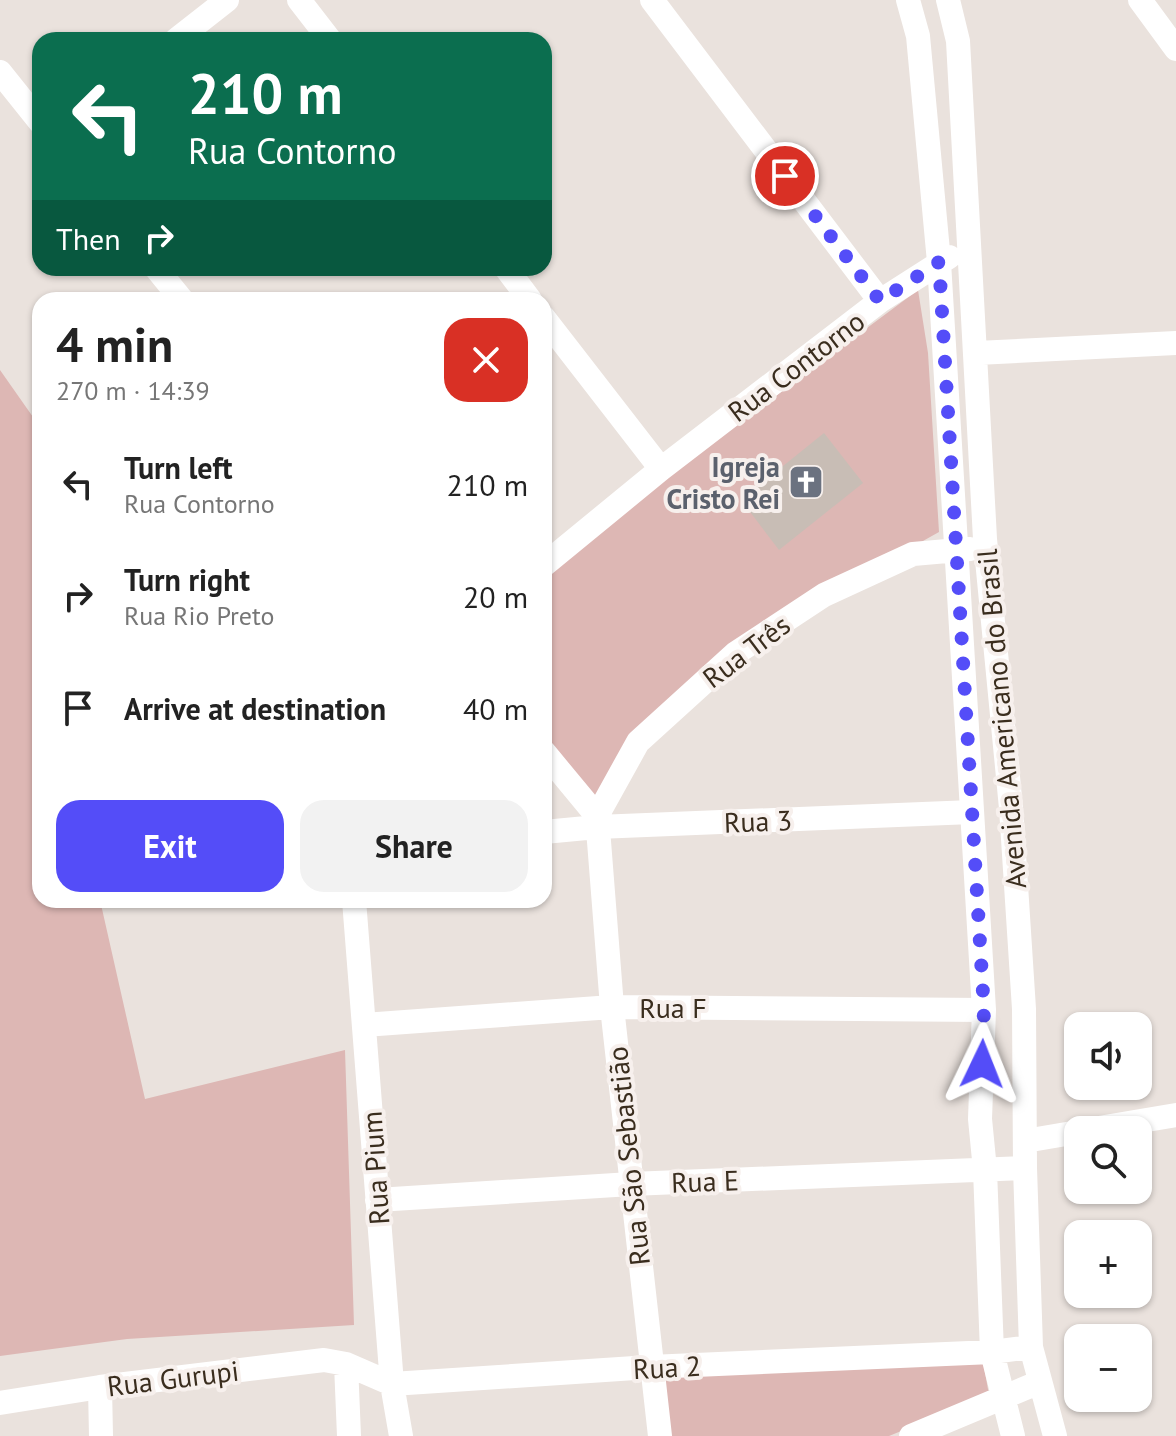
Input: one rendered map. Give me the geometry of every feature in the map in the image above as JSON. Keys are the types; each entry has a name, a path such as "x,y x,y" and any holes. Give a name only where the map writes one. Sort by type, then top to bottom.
{"street":[{"path":"186,32 227,0"},
{"path":"299,0 324,32"},
{"path":"652,0 880,301"},
{"name":"Avenida Americano do Brasil","path":"908,0 918,36 939,262 957,550 984,1010 980,1119 992,1352 1013,1436"},
{"name":"Avenida Americano do Brasil","path":"948,0 958,41 986,548 1011,808 1024,1009 1031,1347 1055,1436"},
{"path":"1140,0 1176,49"},
{"path":"0,72 32,112"},
{"name":"Rua Contorno","path":"552,558 661,469 880,301 939,262 969,248"},
{"path":"162,276 176,292"},
{"path":"552,328 661,469"},
{"path":"977,353 1176,343"},
{"name":"Rua Três","path":"597,822 638,742 736,653 824,595 913,554 986,548"},
{"path":"552,763 597,822"},
{"name":"Rua 3","path":"552,830 597,822 972,812"},
{"name":"Rua São Sebastião","path":"597,822 612,1007 660,1436"},
{"name":"Rua Pium","path":"355,908 392,1384 401,1436"},
{"name":"Rua F","path":"364,1025 612,1007 984,1010"},
{"path":"1152,1119 1176,1115"},
{"path":"1025,1141 1064,1134"},
{"name":"Rua E","path":"377,1200 631,1184 1025,1168"},
{"name":"Rua 2","path":"346,1364 392,1384 650,1367 992,1352 1031,1347"},
{"name":"Rua Gurupi","path":"0,1403 100,1387 324,1360 346,1364"},
{"path":"346,1364 349,1436"},
{"path":"911,1436 1040,1382"},
{"path":"100,1387 101,1436"}],"shaded area":[{"path":"918,290 928,353 939,532 725,652 600,806 552,745 552,563"},
{"path":"0,370 32,416 32,908 102,908 145,1099 345,1050 354,1325 127,1339 0,1356"},
{"path":"982,1356 989,1395 889,1436 668,1436 661,1375"}],"building":[{"name":"Igreja Cristo Rei","path":"824,433 863,483 779,550 741,500"}],"place":[{"name":"Igreja Cristo Rei","path":"806,482"}],"route":[{"path":"785,176 880,301 939,262 984,1010 982,1064"}]}
